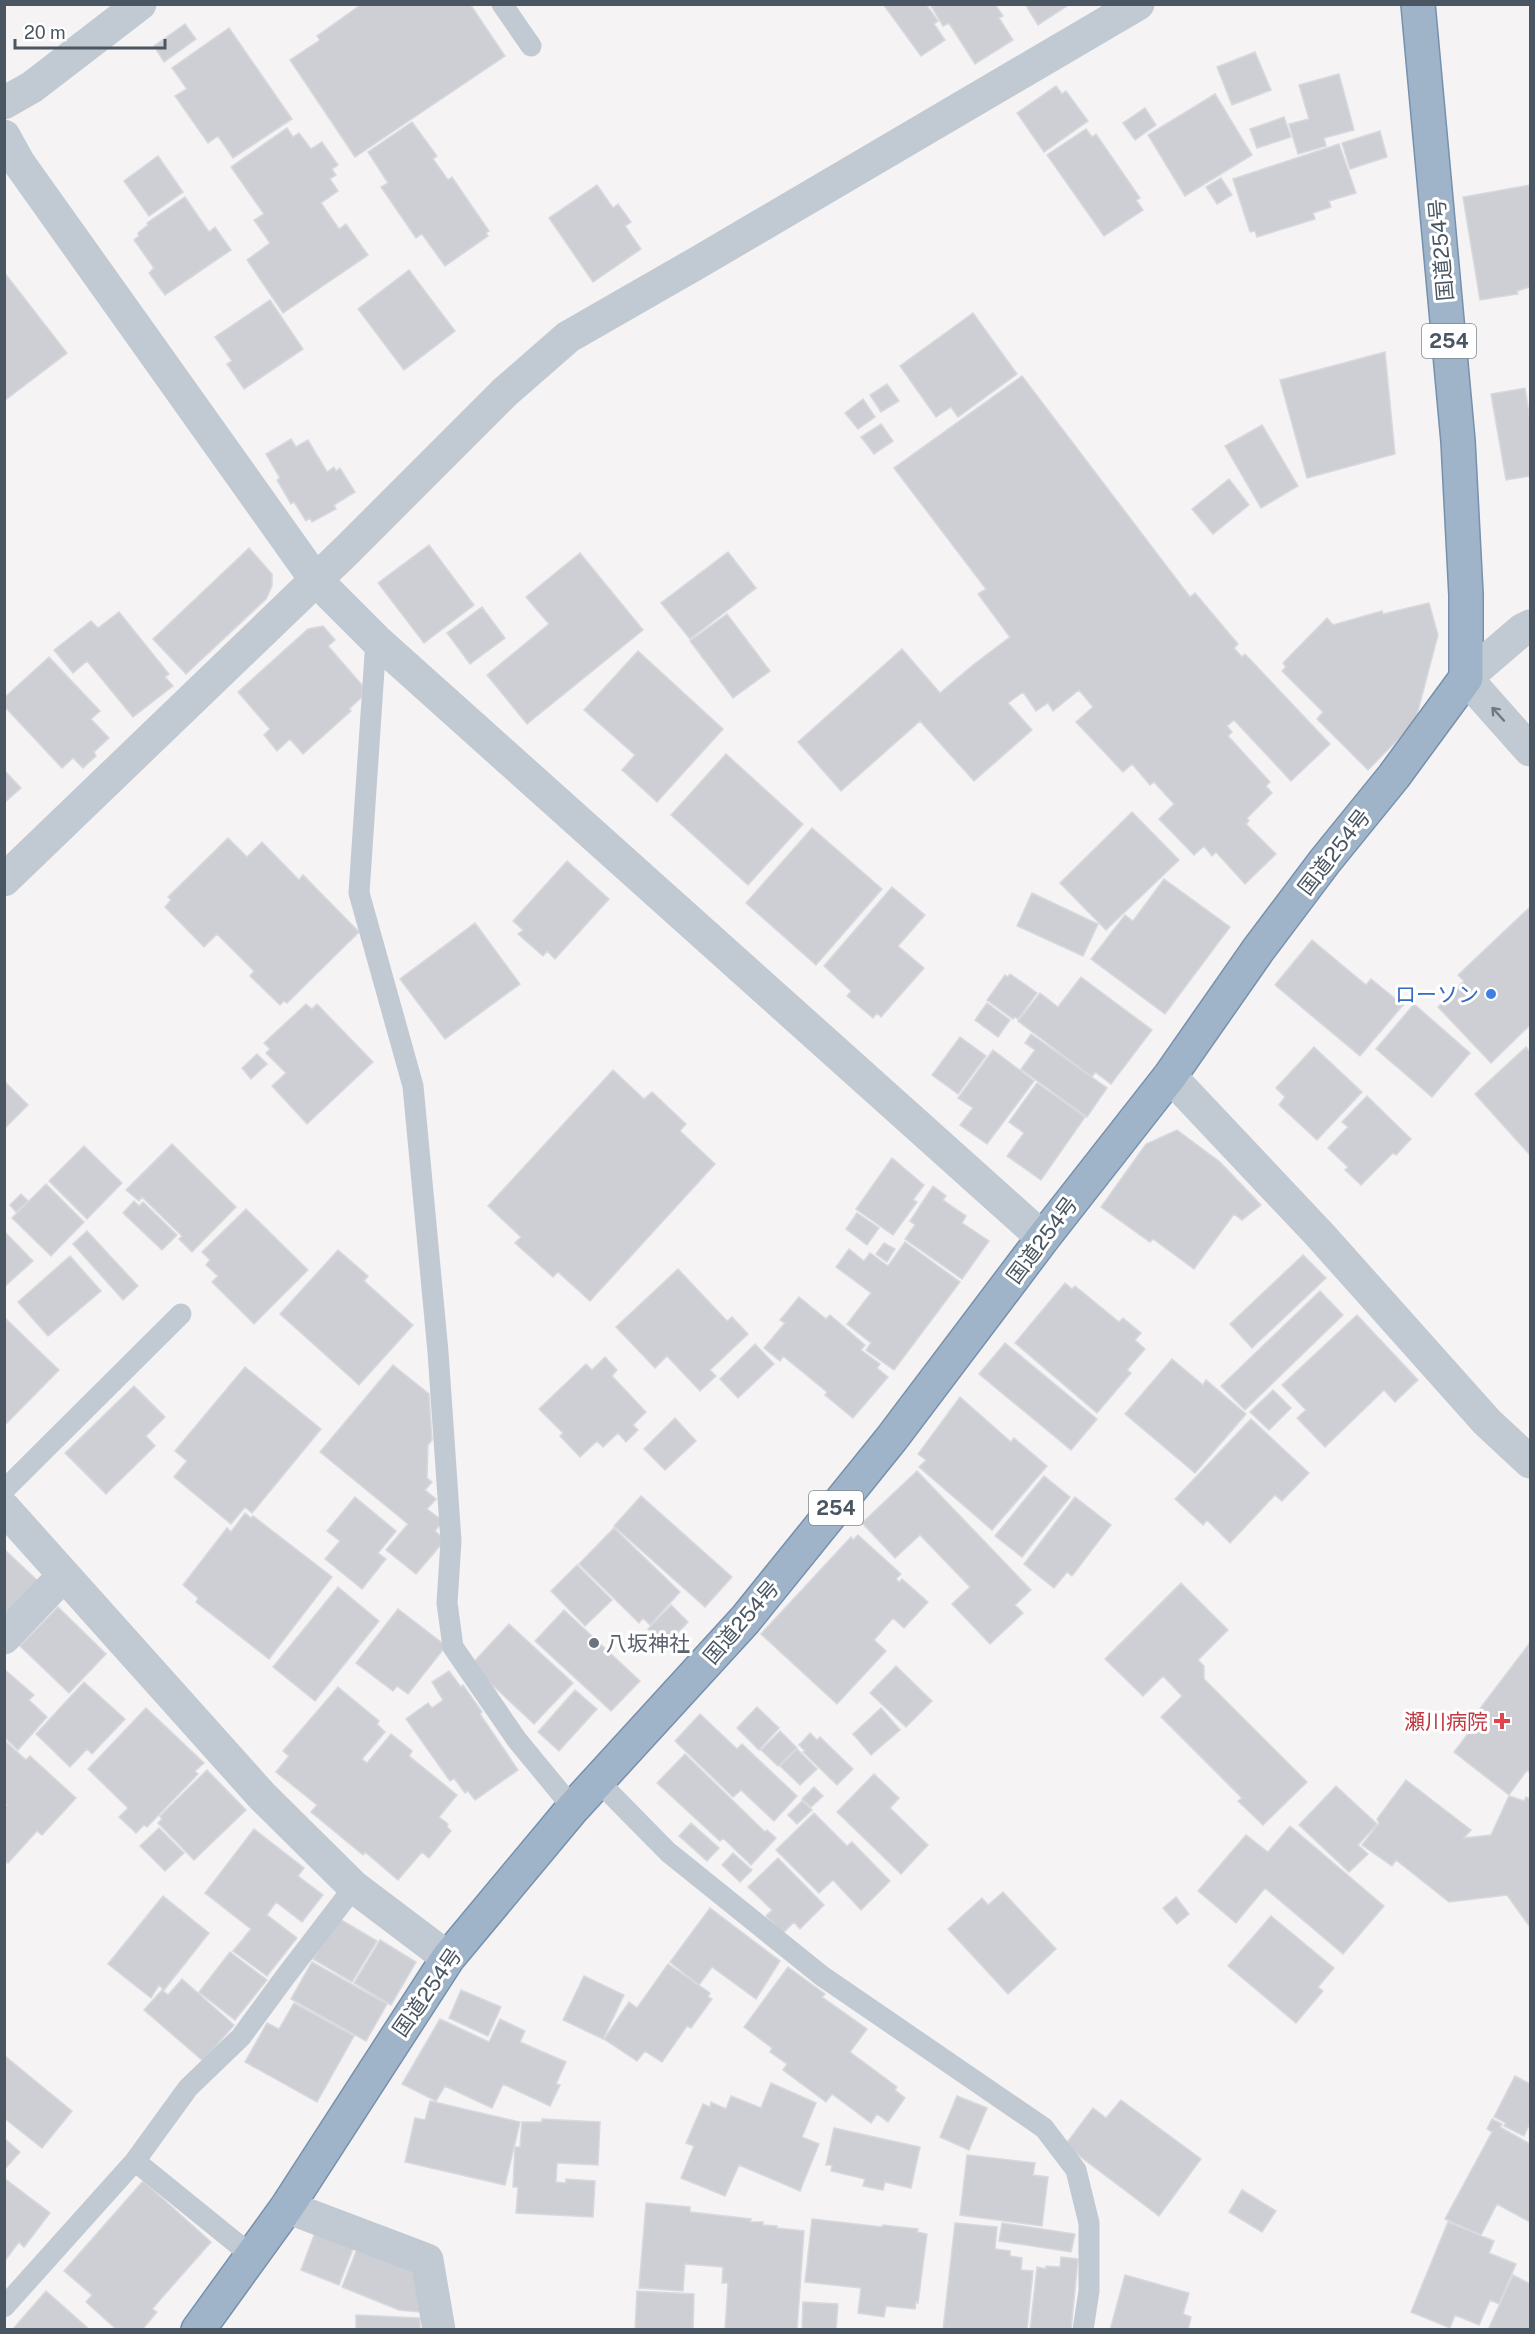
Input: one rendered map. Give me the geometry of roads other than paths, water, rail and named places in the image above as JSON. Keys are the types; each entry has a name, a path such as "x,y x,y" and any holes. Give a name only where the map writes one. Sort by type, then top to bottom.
{"highway":[{"name":"国道254号","path":"198,2330 287,2207 448,1958 573,1808 745,1620 891,1438 1170,1076 1325,861 1394,776 1466,678 1466,595 1458,441 1418,4"}],"street":[{"path":"4,880 505,392 568,337 1138,4"},
{"path":"4,103 32,87 138,5"},
{"path":"4,136 19,163 315,579 376,640 1043,1238"},
{"path":"1530,626 1522,630 1466,678 1530,750"},
{"path":"1170,1076 1320,1235 1488,1422 1530,1462"},
{"path":"4,1508 262,1796 354,1887 448,1958"},
{"path":"4,1638 63,1576"},
{"path":"287,2207 427,2260 439,2330"}],"lane":[{"path":"502,4 531,46"},
{"path":"376,640 359,893 413,1086 439,1364 451,1541 447,1603 453,1647 517,1740 573,1808"},
{"path":"4,1490 181,1314"},
{"path":"598,1782 668,1852 822,1976 1044,2128 1076,2170 1089,2223 1089,2291 1083,2330"},
{"path":"4,2307 135,2161 188,2088 241,2037 354,1887"},
{"path":"135,2161 251,2255"}],"place":[{"name":"ローソン","path":"1491,994"},
{"name":"八坂神社","path":"594,1643"},
{"name":"瀬川病院","path":"1502,1721"}]}
